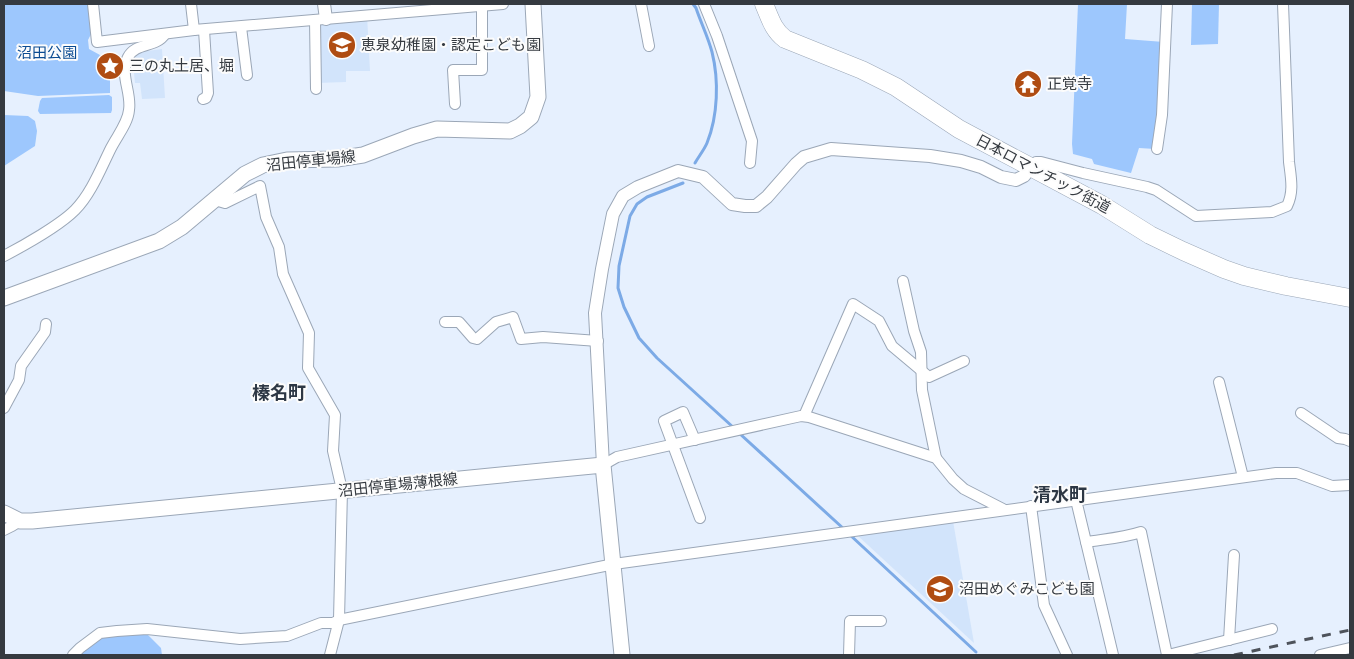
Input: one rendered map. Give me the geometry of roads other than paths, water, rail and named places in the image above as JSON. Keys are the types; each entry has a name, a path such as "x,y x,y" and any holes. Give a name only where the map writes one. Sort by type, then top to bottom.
{"highway":[{"name":"日本ロマンチック街道","path":"764,4 772,24 779,35 785,39 862,70 896,87 959,129 1102,205 1150,235 1224,270 1286,286 1350,298"}],"main road":[{"name":"沼田停車場線","path":"4,298 159,241 174,233 245,174 263,165 287,160 337,159 362,155 437,129 510,130 520,126 531,116 538,97 533,4"},
{"name":"沼田停車場薄根線","path":"20,521 110,514 604,465"},
{"path":"604,465 622,655"},
{"path":"4,513 20,521"}],"street":[{"path":"93,4 97,42 199,30 503,4"},
{"path":"190,4 199,30 208,93 206,98 203,98"},
{"path":"316,89 321,19 324,4"},
{"path":"641,4 649,46"},
{"path":"704,4 717,36 752,141 750,163"},
{"path":"1157,149 1162,105 1167,4"},
{"path":"936,458 800,416 617,457 604,465 595,314 613,214 623,196 638,187 678,171 703,177 732,204 756,206 767,197 804,157 831,149 938,157 961,161 981,167 1001,177 1016,180 1024,176 1036,162 1041,162 1156,190 1196,216 1272,212 1287,206 1291,198 1292,184 1289,162 1283,4"},
{"path":"454,104 453,70 482,70 487,5"},
{"path":"241,27 247,75"},
{"path":"4,256 51,228 75,210 125,123 130,110 125,70 129,54 135,48 161,40 166,34"},
{"path":"215,200 226,203 260,186 266,217 279,247 283,274 309,333 308,368 335,415 333,451 342,490 339,620 330,655"},
{"path":"903,281 914,331 921,352 922,390 936,458 953,479 964,488 1003,510"},
{"path":"804,416 853,304 879,321 892,346 922,374 929,377 964,361"},
{"path":"445,322 459,322 473,338 477,339 496,322 513,317 520,339 543,337 598,341"},
{"path":"4,408 19,380 21,366 45,332 46,324"},
{"path":"1219,382 1243,477"},
{"path":"695,440 683,412 664,421 700,518"},
{"path":"1301,413 1338,438 1345,438 1350,442"},
{"path":"72,655 100,633 118,630 147,629 240,639 287,636 321,623 333,624 339,620 614,564 1276,472 1297,473 1332,486 1350,485"},
{"path":"1076,500 1113,655"},
{"path":"1031,506 1044,605 1067,655"},
{"path":"4,530 20,521"},
{"path":"1086,542 1114,537 1123,538 1140,532 1168,655 1272,629"},
{"path":"1229,640 1234,555"},
{"path":"849,655 850,621 881,621"},
{"path":"1320,655 1350,648"}],"waterway":[{"path":"693,4 709,41 716,74 715,110 711,132 706,146 695,163"},
{"path":"683,183 647,197 637,204 630,216 619,266 618,288 624,307 639,338 657,358 734,428"},
{"path":"739,433 845,530"},
{"path":"849,534 976,652"}],"railway":[{"path":"1234,655 1350,630"}],"place":[{"name":"恵泉幼稚園・認定こども園","path":"342,45"},
{"name":"三の丸土居、堀","path":"110,66"},
{"name":"正覚寺","path":"1028,84"},
{"name":"沼田めぐみこども園","path":"940,589"}],"district":[{"name":"榛名町","path":"279,393"},
{"name":"清水町","path":"1060,495"}],"park label":[{"name":"沼田公園","path":"47,53"}]}
